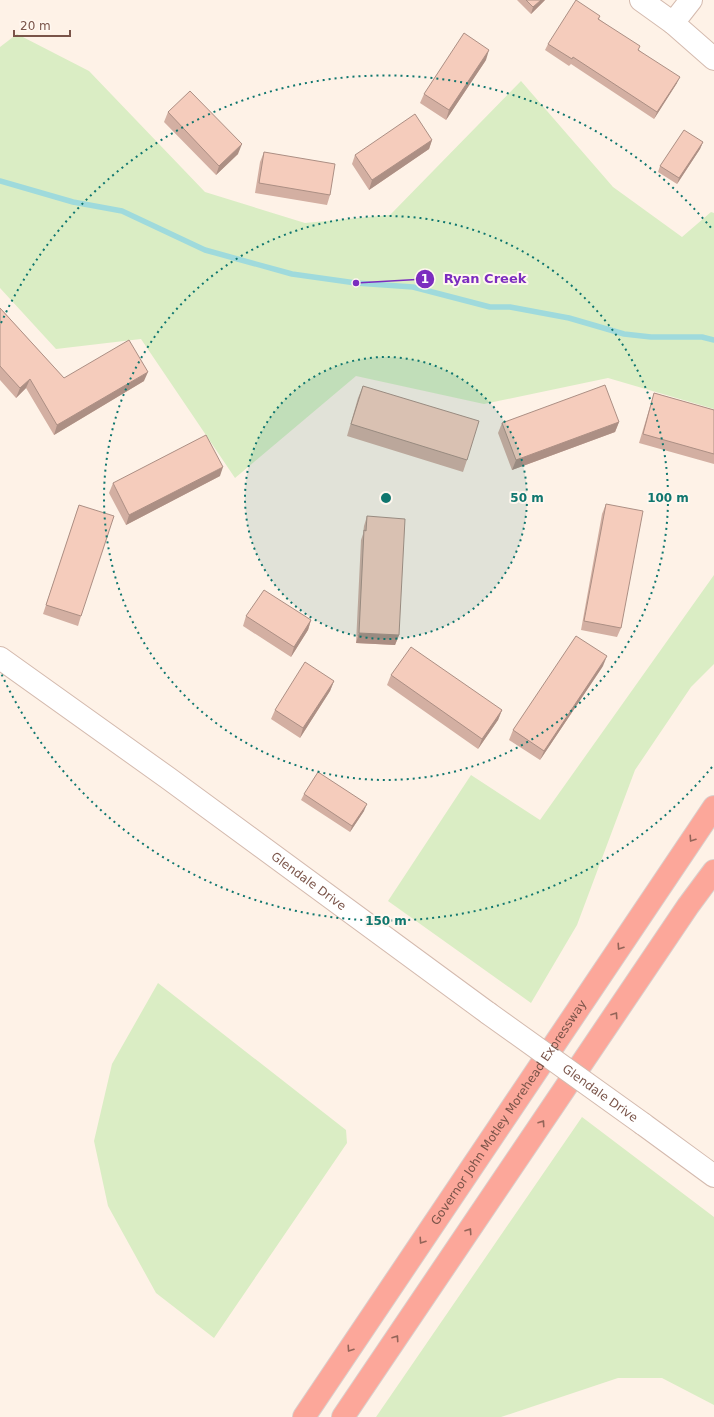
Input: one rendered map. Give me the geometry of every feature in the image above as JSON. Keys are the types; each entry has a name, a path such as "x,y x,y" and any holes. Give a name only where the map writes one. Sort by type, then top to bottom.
{"highway":[{"name":"Governor John Motley Morehead Expressway","path":"304,1417 714,807"},
{"path":"343,1417 684,913 714,871"}],"street":[{"path":"641,0 673,23 714,59"},
{"path":"673,23 691,0"},
{"name":"Glendale Drive","path":"0,658 150,765 488,1013 714,1176"}],"green space":[{"path":"17,34 89,71 205,192 305,223 390,215 521,81 613,187 682,237 711,212 714,213 714,409 608,378 484,404 356,376 235,478 141,339 56,349 0,288 0,47"},
{"path":"714,575 714,664 691,687 635,770 577,925 531,1003 388,901 471,775 540,820"},
{"path":"158,983 346,1130 347,1143 214,1338 156,1293 108,1206 94,1141 112,1064"},
{"path":"582,1117 714,1217 714,1405 662,1378 618,1378 501,1417 376,1417"}],"building":[{"path":"526,0 541,0 533,7"},
{"path":"576,0 600,16 598,19 640,46 638,50 680,77 657,112 573,57 572,59 548,44"},
{"path":"464,33 489,50 449,110 424,94"},
{"path":"190,91 242,144 219,166 168,112"},
{"path":"415,114 432,140 372,180 355,155"},
{"path":"684,130 703,142 679,178 660,166"},
{"path":"264,152 335,164 330,195 259,183"},
{"path":"0,308 64,378 129,340 148,372 57,425 30,379 20,388 0,366"},
{"path":"605,385 619,422 516,460 502,423"},
{"path":"363,386 479,421 467,460 351,424"},
{"path":"654,393 714,410 714,454 643,434"},
{"path":"206,435 223,467 129,515 113,483"},
{"path":"606,504 643,511 621,628 584,621"},
{"path":"79,505 114,516 81,616 46,605"},
{"path":"367,516 405,519 399,635 359,633 364,530 366,531"},
{"path":"264,590 311,620 294,647 246,616"},
{"path":"576,636 607,656 544,751 513,730"},
{"path":"411,647 502,710 482,739 391,675"},
{"path":"305,662 334,681 303,728 275,710"},
{"path":"318,772 367,804 352,826 304,794"}],"waterway":[{"path":"0,181 73,202 122,211 205,250 292,274 356,283 413,287 490,307 510,307 569,318 624,334 651,337 702,337 714,340"}],"place":[{"name":"Ryan Creek","path":"356,283"}]}
